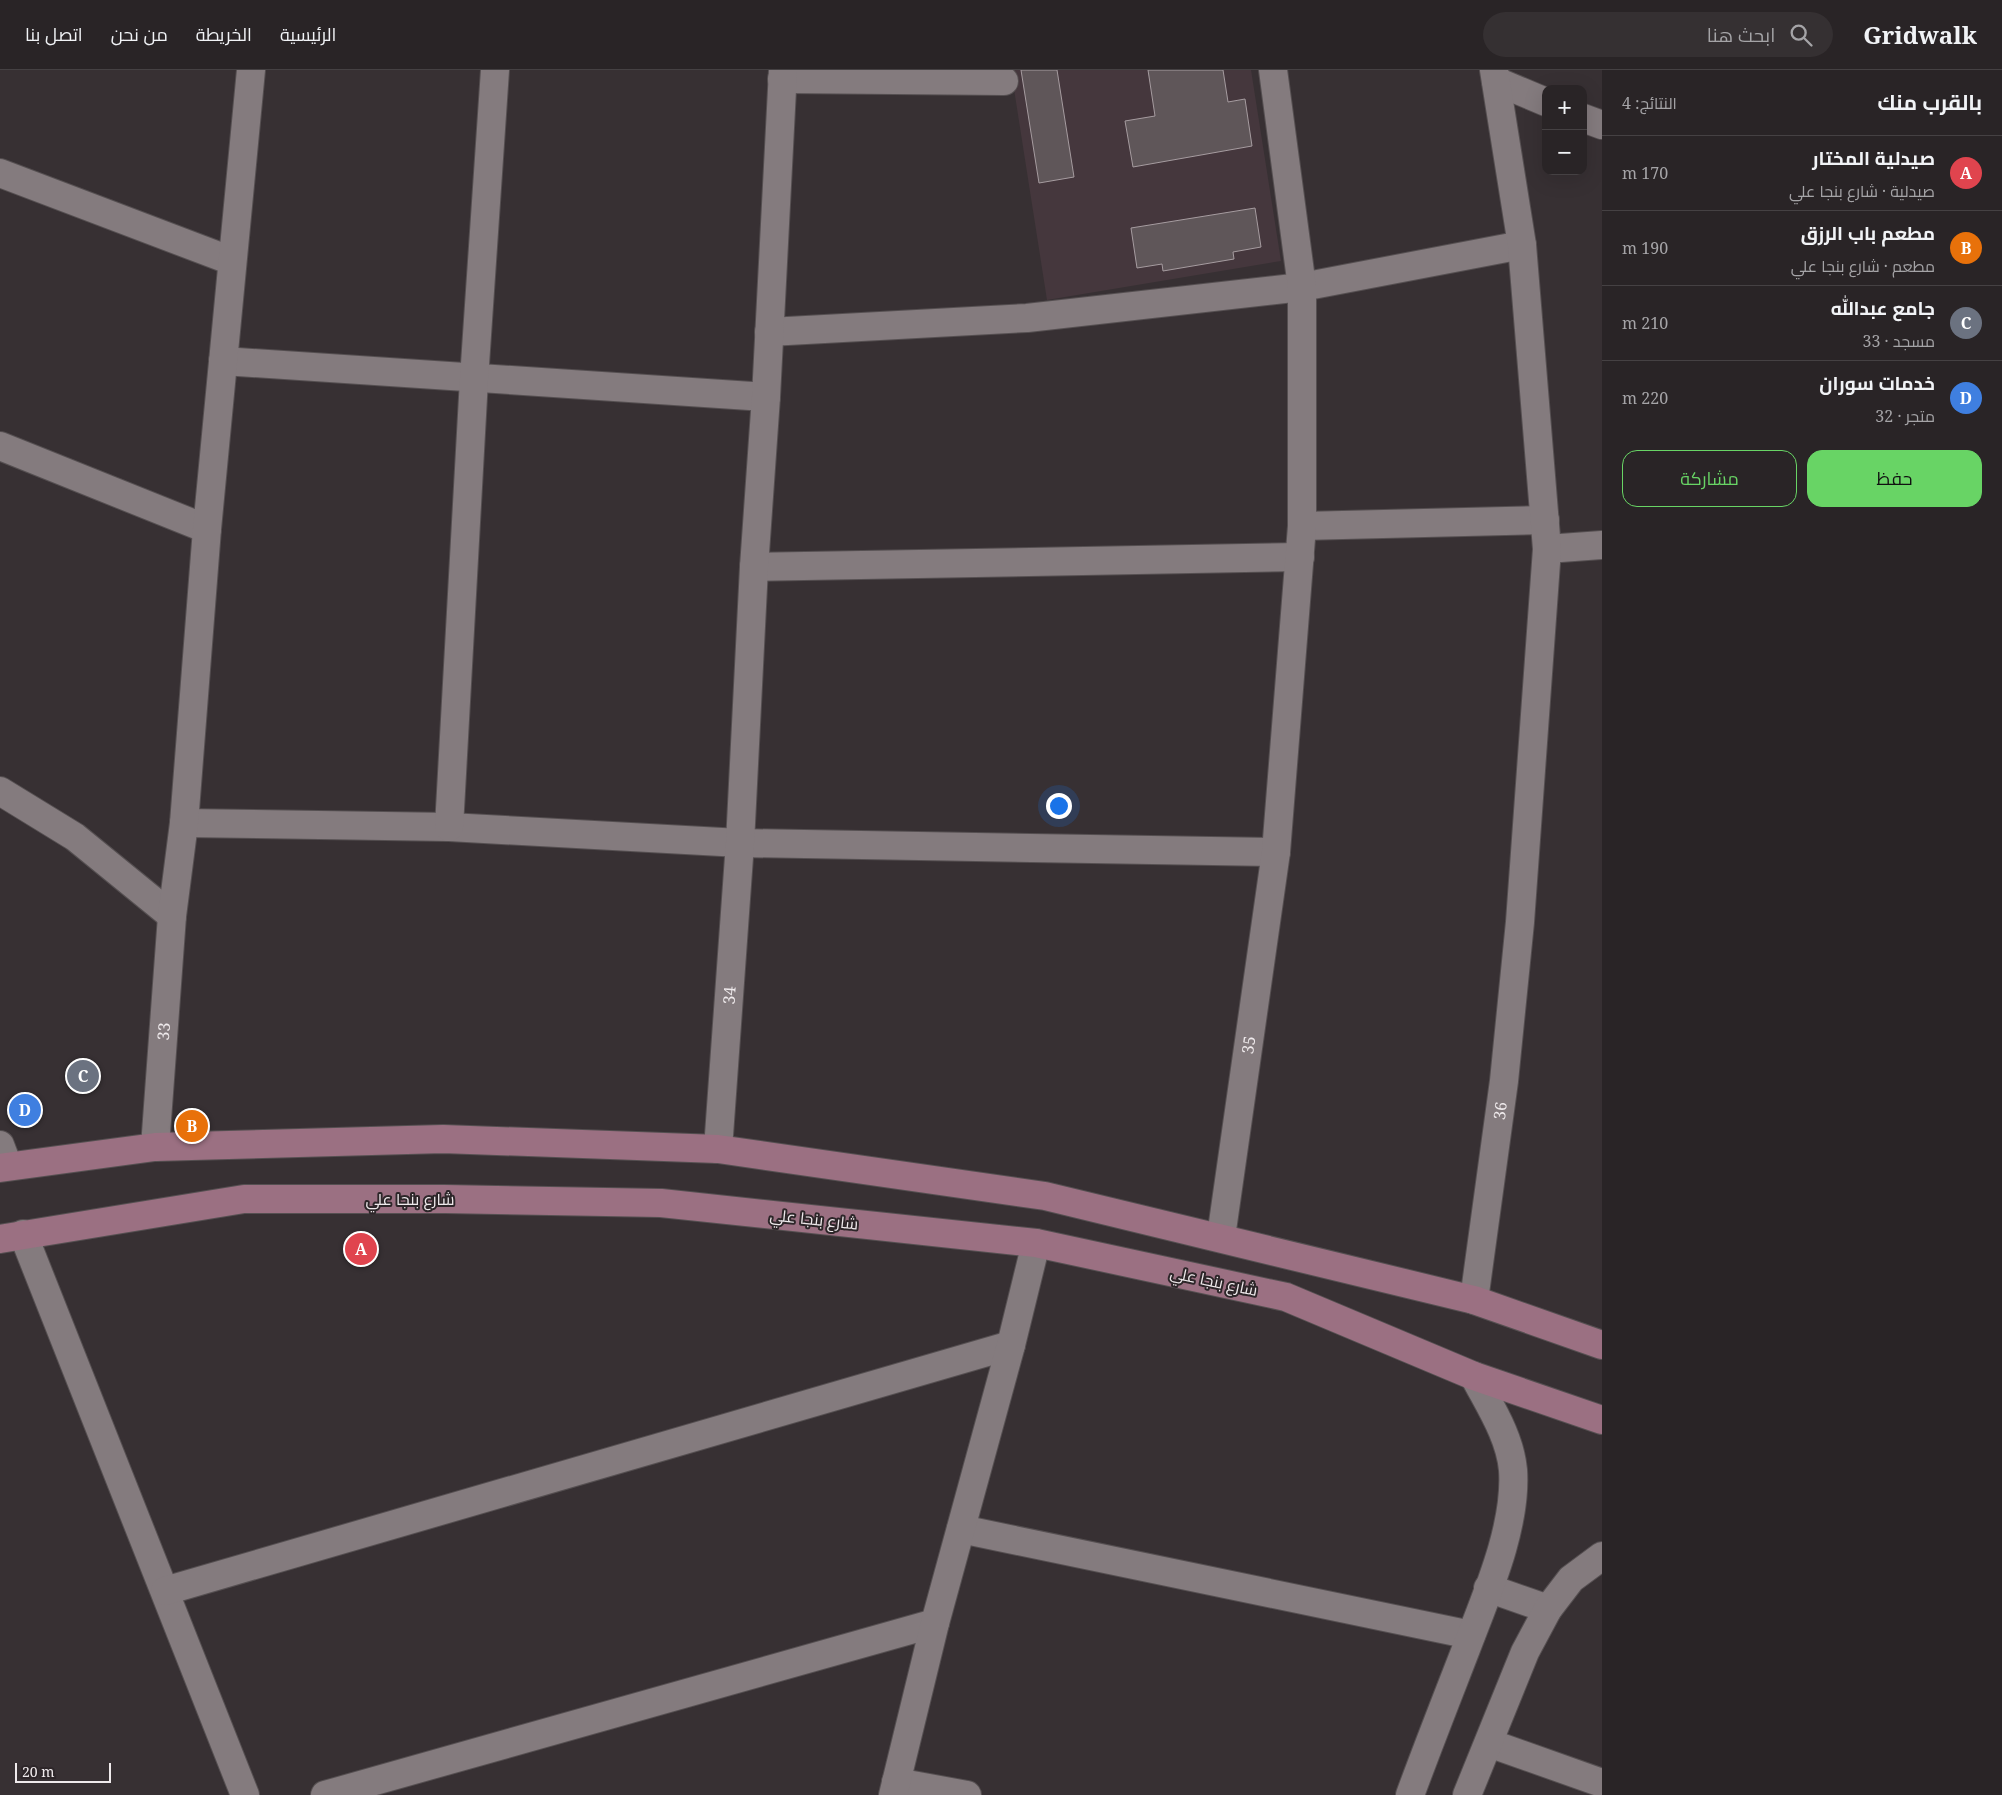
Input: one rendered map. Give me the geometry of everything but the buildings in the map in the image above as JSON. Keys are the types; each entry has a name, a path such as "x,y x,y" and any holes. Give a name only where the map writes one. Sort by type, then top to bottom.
{"main road":[{"path":"3,1160 155,1147 443,1139 718,1149 1045,1196 1474,1300 1602,1345"},
{"name":"شارع بنجا علي","path":"12,1236 244,1199 445,1199 661,1203 1036,1243 1286,1296 1474,1376 1602,1420"}],"street":[{"name":"33","path":"155,1147 172,916 184,822 207,529 250,70"},
{"path":"449,827 474,379 495,70"},
{"name":"35","path":"1221,1238 1276,852 1302,526 1302,287 1273,70"},
{"path":"783,75 920,75 1004,82"},
{"name":"34","path":"718,1149 740,843 783,75"},
{"path":"1495,76 1542,100"},
{"name":"36","path":"1474,1300 1504,1081 1520,922 1546,549 1522,245 1495,76"},
{"path":"1587,120 1602,126"},
{"path":"0,173 232,261"},
{"path":"769,332 1027,318 1302,287 1522,245"},
{"path":"223,362 766,397"},
{"path":"0,446 207,529"},
{"path":"1302,526 1545,520"},
{"path":"1546,549 1602,545"},
{"path":"754,567 1300,556"},
{"path":"0,791 75,837 172,916"},
{"path":"184,822 449,827 740,843 1276,852"},
{"path":"12,1236 165,1590 245,1795"},
{"path":"967,1795 894,1789 935,1623 1011,1345 1036,1243"},
{"path":"165,1590 1011,1345"},
{"path":"1410,1795 1488,1588 1511,1507 1512,1469 1510,1452 1501,1428 1474,1376"},
{"path":"961,1528 1471,1636"},
{"path":"1467,1795 1525,1652 1548,1609 1571,1579 1602,1556"},
{"path":"1488,1588 1548,1609"},
{"path":"325,1795 935,1623"},
{"path":"1489,1744 1602,1783"}],"shaded area":[{"path":"1011,70 1251,70 1281,261 1047,300"}],"place":[{"name":"جامع عبدالله","path":"83,1076"},
{"name":"خدمات سوران","path":"25,1110"},
{"name":"مطعم باب الرزق","path":"192,1126"},
{"name":"صيدلية المختار","path":"361,1249"}]}
